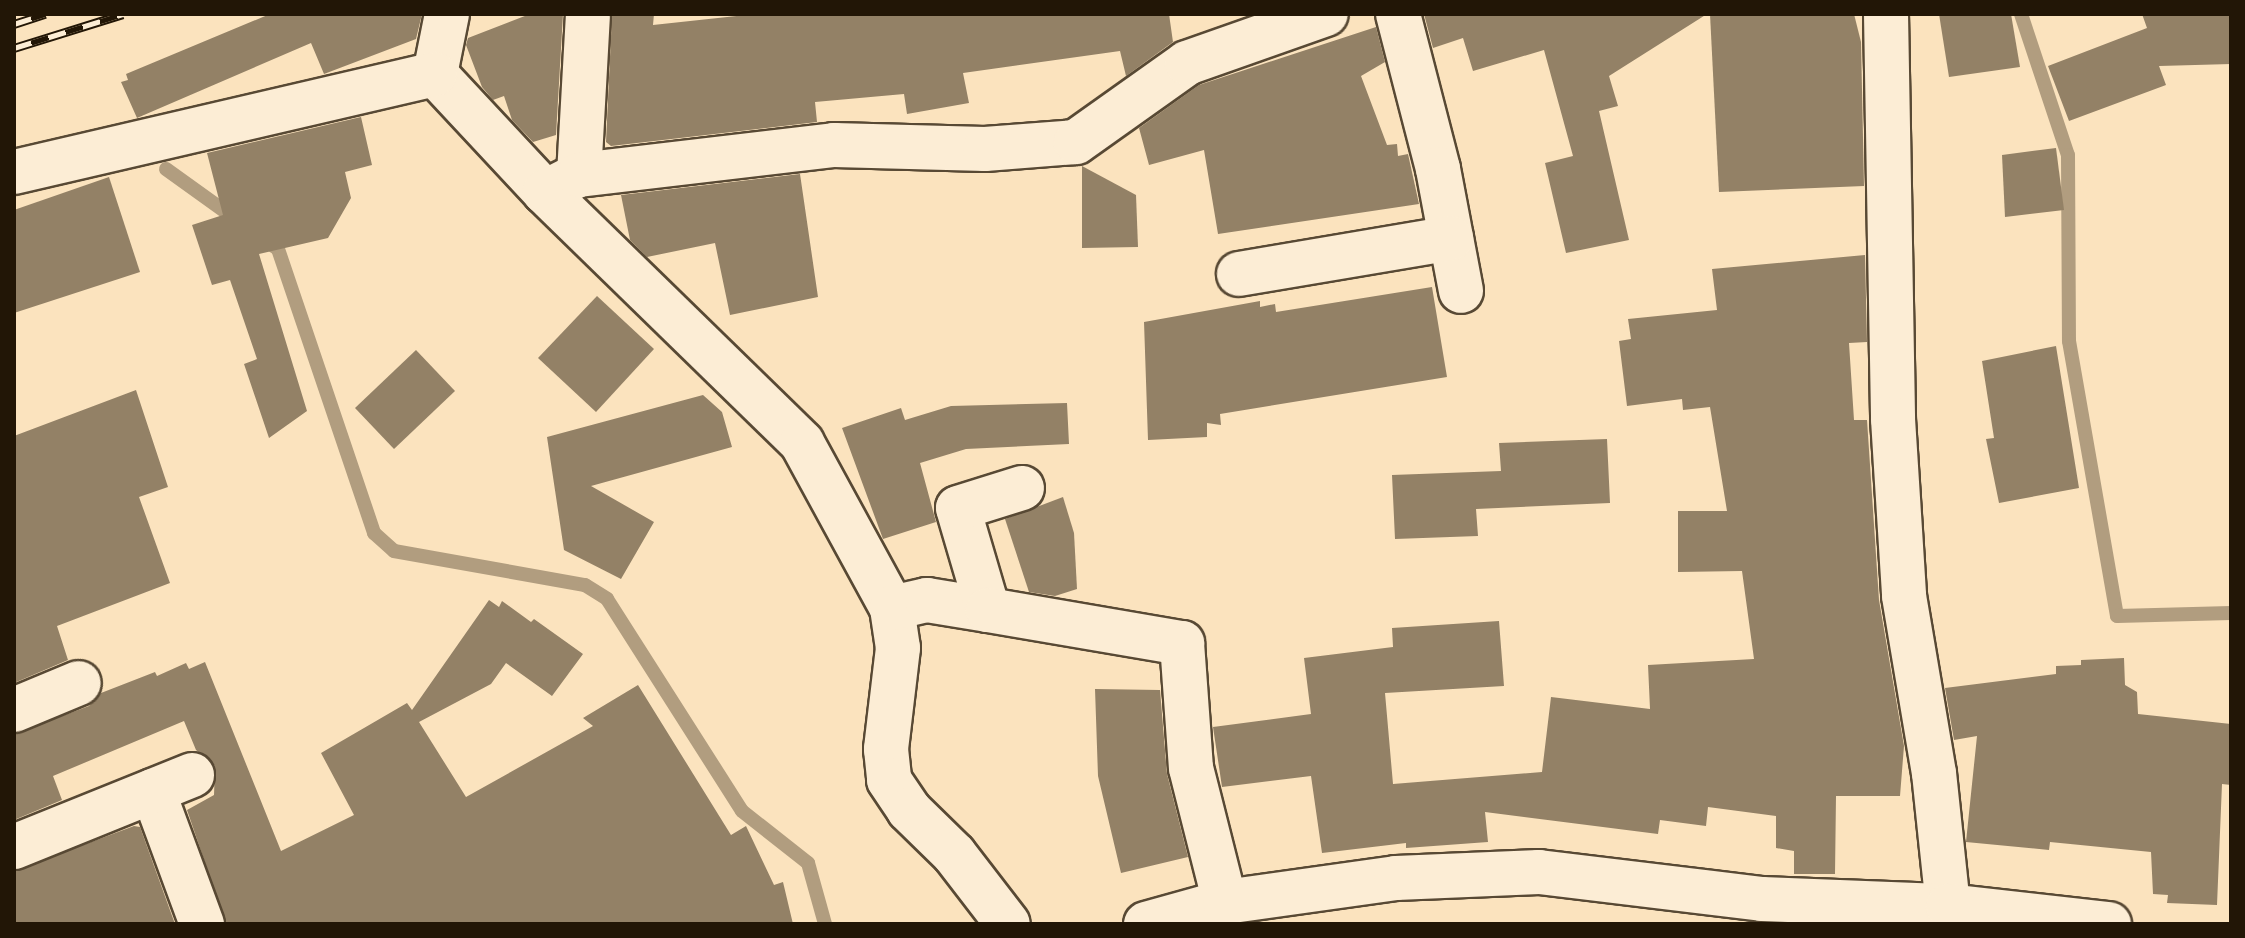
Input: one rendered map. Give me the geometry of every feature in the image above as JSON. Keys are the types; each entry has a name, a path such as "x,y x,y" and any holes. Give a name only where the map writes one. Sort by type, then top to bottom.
{"street":[{"path":"435,74 447,14"},
{"path":"562,183 834,145 985,149 1076,142 1187,63 1326,14"},
{"path":"1398,14 1461,291"},
{"path":"1886,14 1893,419 1904,596 1934,773 1948,906"},
{"path":"562,183 588,16"},
{"path":"14,172 435,74"},
{"path":"435,74 562,183 802,443 892,608 898,648 886,749 889,780 909,810 954,854 1008,924"},
{"path":"1239,274 1451,238"},
{"path":"988,610 958,508 1022,488"},
{"path":"892,608 927,600 1182,643 1191,768 1225,902"},
{"path":"14,710 79,683"},
{"path":"14,847 192,775"},
{"path":"153,791 202,924"},
{"path":"1146,924 1225,902 1396,878 1539,872 1762,912 1948,906 2109,924"}],"building":[{"path":"270,14 422,14 416,39 324,74 311,43 137,118 121,82 128,80 126,74"},
{"path":"530,14 563,14 556,135 533,142 512,120 504,96 493,100 482,87 466,45 468,38"},
{"path":"612,14 654,14 653,25 755,14 1169,14 1173,42 1126,76 1120,51 963,73 969,103 907,114 904,94 815,102 817,122 611,146 606,142"},
{"path":"1424,14 1707,14 1609,76 1618,106 1599,111 1629,240 1566,253 1545,163 1573,156 1544,50 1473,71 1463,38 1433,48"},
{"path":"1710,14 1854,14 1861,42 1864,186 1719,192"},
{"path":"1939,14 2011,14 2020,67 1949,77"},
{"path":"2142,14 2231,14 2231,64 2159,66 2166,85 2069,121 2048,66 2147,28"},
{"path":"1376,27 1385,62 1361,76 1387,145 1397,144 1398,156 1408,154 1419,204 1218,234 1204,150 1149,165 1139,128 1199,85"},
{"path":"361,117 372,165 345,172 351,198 328,238 259,254 307,411 269,438 244,364 257,359 230,280 212,285 192,225 223,215 207,153"},
{"path":"2056,148 2064,210 2005,217 2002,155"},
{"path":"1082,166 1136,195 1138,247 1082,248"},
{"path":"800,174 818,297 730,315 715,243 647,257 630,240 621,195"},
{"path":"109,177 140,272 14,313 14,210"},
{"path":"1865,255 1867,342 1849,343 1854,420 1867,420 1879,600 1904,746 1900,796 1836,796 1835,874 1794,874 1794,851 1776,848 1776,816 1708,807 1706,826 1660,820 1658,834 1485,812 1488,842 1406,848 1406,843 1322,853 1311,776 1222,787 1213,727 1311,714 1304,658 1393,647 1392,628 1499,621 1504,686 1385,693 1393,784 1542,772 1551,697 1650,709 1648,665 1754,659 1742,571 1678,572 1678,511 1727,511 1710,407 1683,410 1682,399 1627,406 1619,341 1631,339 1628,319 1717,310 1712,269"},
{"path":"1432,287 1447,377 1220,414 1221,425 1207,423 1207,437 1148,440 1144,322 1260,301 1260,307 1275,304 1276,312"},
{"path":"597,296 654,349 596,412 538,358"},
{"path":"2056,346 2079,488 1999,503 1986,439 1994,438 1982,361"},
{"path":"416,350 455,391 394,449 355,408"},
{"path":"136,390 168,487 139,497 170,583 57,626 68,660 14,683 14,436"},
{"path":"703,395 722,412 732,447 591,486 654,522 621,579 564,550 547,437"},
{"path":"1067,403 1069,444 966,449 920,463 936,522 883,539 842,428 901,408 905,420 951,406"},
{"path":"1607,439 1610,503 1476,509 1478,536 1395,539 1392,475 1501,471 1499,443"},
{"path":"1063,497 1074,533 1077,589 1055,596 1029,592 1005,519"},
{"path":"489,600 499,607 502,601 531,622 534,619 583,654 552,696 506,663 491,684 419,722 466,797 593,726 583,718 638,685 731,835 746,826 774,885 783,882 793,924 226,924 187,810 214,795 215,766 196,750 184,721 53,776 62,800 14,820 14,734 89,706 101,693 155,672 157,676 186,663 189,669 205,662 281,851 354,815 321,753 407,703 412,710"},
{"path":"2124,658 2125,685 2137,692 2138,714 2231,724 2231,785 2222,784 2217,905 2167,903 2168,895 2153,894 2151,852 2050,842 2049,850 1966,842 1977,736 1954,740 1945,688 2056,674 2056,666 2081,665 2081,660"},
{"path":"1095,689 1160,690 1167,774 1188,857 1121,873 1098,776"},
{"path":"134,826 140,827 175,924 14,924 14,871"}],"waterway":[{"path":"2021,14 2068,155 2069,341 2117,616 2231,613"},
{"path":"166,169 237,220"},
{"path":"263,239 278,249 374,533 394,551 585,585 607,599 742,811 808,863 825,924"}],"railway":[{"path":"14,24 45,14"},
{"path":"14,48 123,14"}]}
